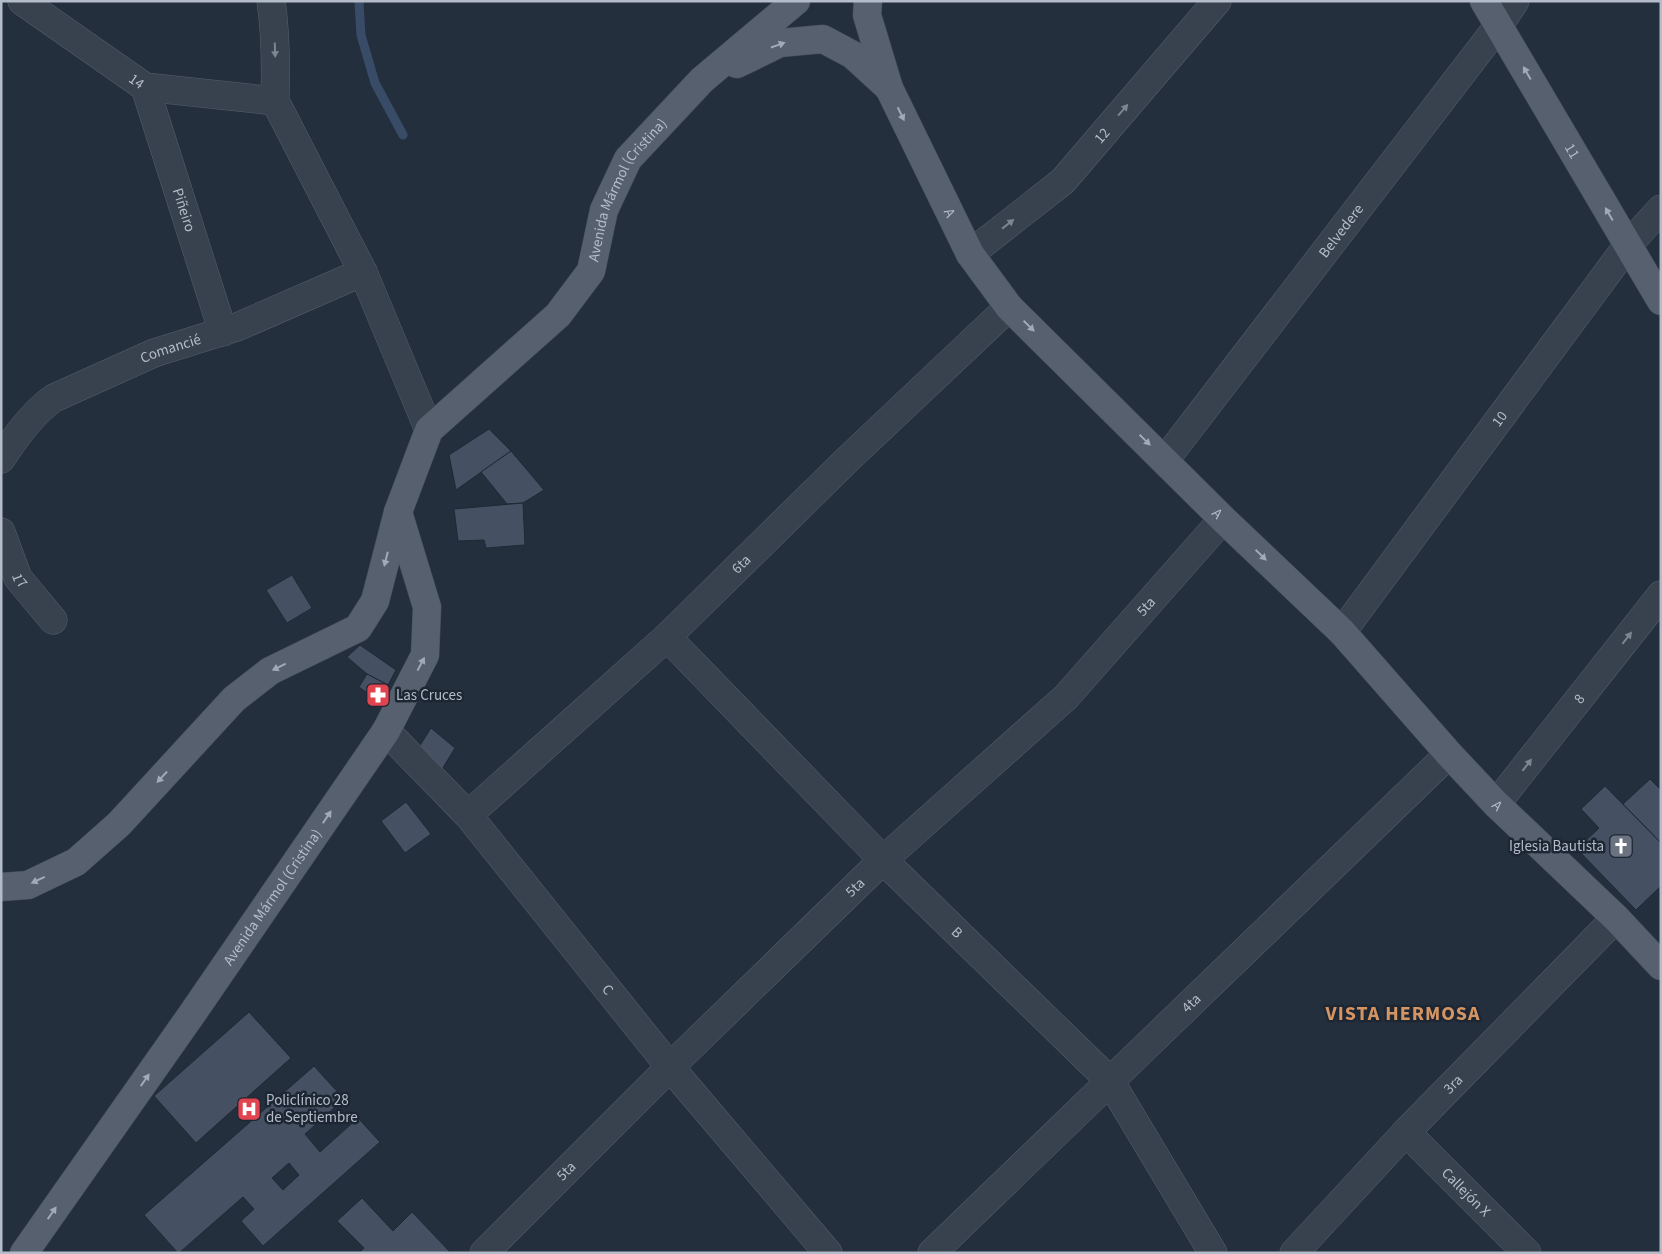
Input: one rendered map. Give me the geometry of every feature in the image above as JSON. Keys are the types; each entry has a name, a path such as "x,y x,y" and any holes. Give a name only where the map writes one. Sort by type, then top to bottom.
{"main road":[{"name":"Avenida Mármol (Cristina)","path":"429,430 558,315 591,271 604,210 628,159 702,80 796,1"},
{"name":"A","path":"868,1 866,15 889,88 970,254 1009,307 1223,519 1342,632 1449,754 1496,804 1616,918 1657,954"},
{"name":"11","path":"1484,1 1661,301"},
{"path":"702,80 780,43 823,39 853,55 889,88"},
{"path":"1,887 28,885 76,862 119,824 234,699 270,671 358,628 375,600 398,512 429,430"},
{"name":"Avenida Mármol (Cristina)","path":"33,1249 386,731 426,655 427,607 398,512"}],"street":[{"name":"14","path":"22,1 145,87 275,101"},
{"path":"271,1 274,18 275,101 364,272 429,430"},
{"name":"12","path":"970,254 1063,181 1217,1"},
{"name":"Belvedere","path":"1165,460 1499,25 1515,1"},
{"name":"Piñeiro","path":"145,87 223,332"},
{"name":"10","path":"1342,632 1628,246 1661,208"},
{"name":"Comancié","path":"1,459 43,406 54,398 154,353 223,332 364,272"},
{"name":"6ta","path":"468,814 667,637 848,459 1009,307"},
{"name":"5ta","path":"484,1253 670,1067 883,860 1066,697 1223,519"},
{"name":"17","path":"1,532 18,578 53,620"},
{"name":"8","path":"1496,804 1661,595"},
{"name":"B","path":"667,637 883,860 1110,1081 1213,1253"},
{"name":"C","path":"386,731 468,814 670,1067 828,1253"},
{"name":"4ta","path":"932,1253 1449,754"},
{"name":"3ra","path":"1294,1253 1406,1132 1616,918"},
{"name":"Callejón X","path":"1406,1132 1526,1253"}],"building":[{"path":"489,429 511,451 456,490 449,455"},
{"path":"511,451 544,490 523,503 507,504 481,472"},
{"path":"523,503 525,545 486,548 484,540 458,541 454,509"},
{"path":"292,575 312,608 287,623 266,590"},
{"path":"360,645 396,670 388,685 367,674 347,657"},
{"name":"Las Cruces","path":"367,674 388,685 383,704 359,687"},
{"path":"431,728 455,748 441,771 419,747"},
{"path":"1650,779 1661,790 1661,843 1623,804"},
{"name":"Iglesia Bautista","path":"1605,786 1661,843 1661,886 1636,910 1577,849 1599,828 1581,809"},
{"path":"406,802 431,834 405,853 381,821"},
{"path":"249,1012 291,1058 196,1143 154,1096"},
{"path":"314,1066 344,1099 305,1134 320,1152 358,1118 380,1142 263,1246 241,1221 254,1209 243,1197 179,1253 144,1215","holes":["289,1163 299,1175 283,1190 272,1178"]},
{"path":"362,1198 393,1231 412,1212 451,1253 359,1253 364,1248 337,1221"}],"waterway":[{"path":"360,1 361,35 375,83 403,135"}],"place":[{"name":"Las Cruces","path":"378,695"},
{"name":"Iglesia Bautista","path":"1621,846"},
{"name":"Policlínico 28 de Septiembre","path":"249,1109"}],"district":[{"name":"VISTA HERMOSA","path":"1403,1013"}]}
